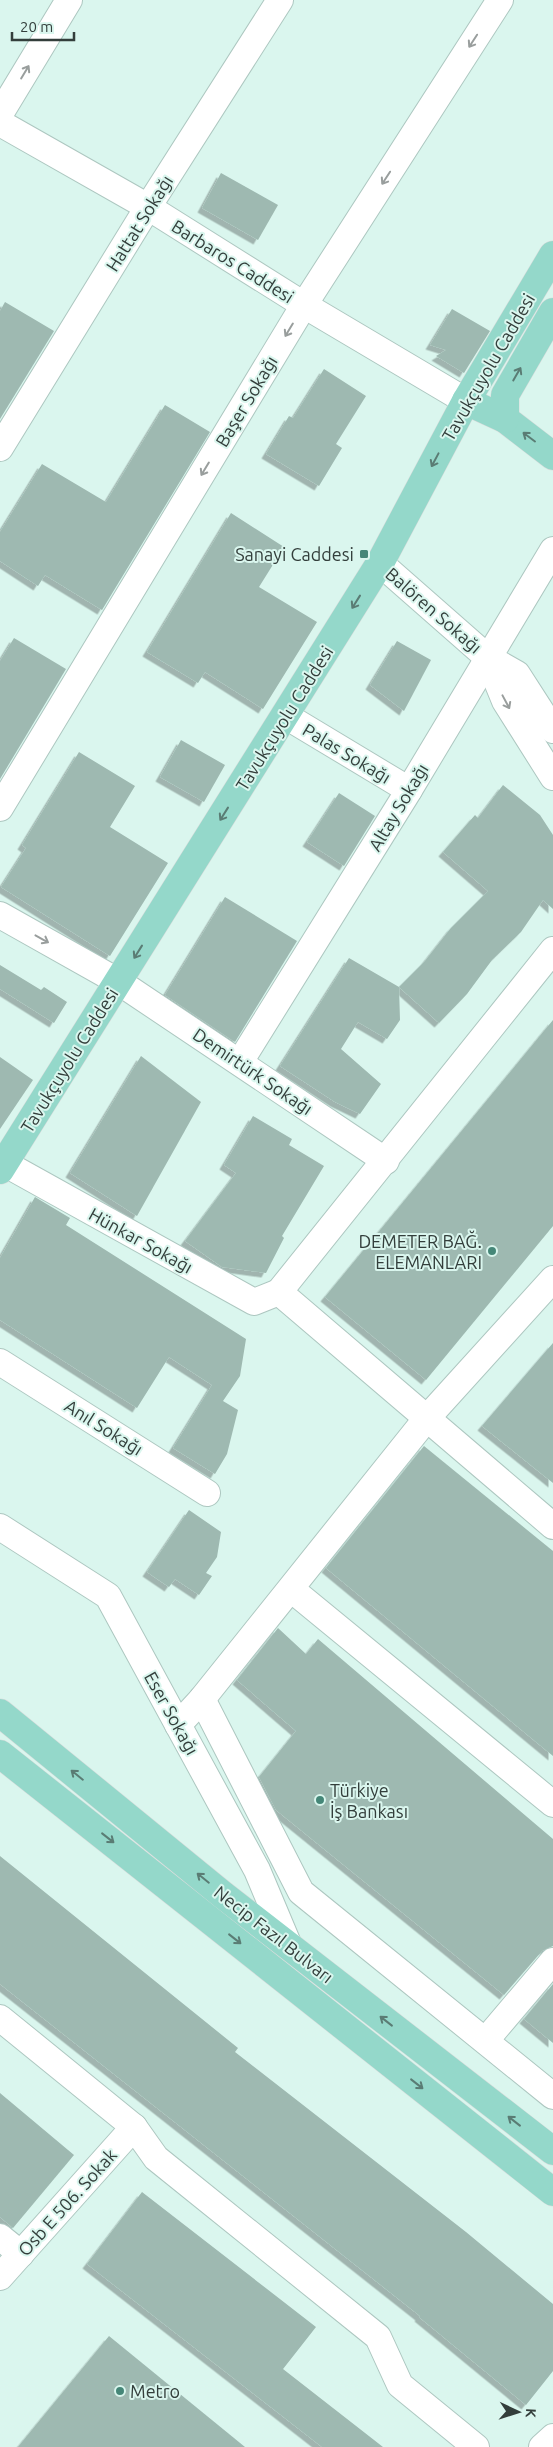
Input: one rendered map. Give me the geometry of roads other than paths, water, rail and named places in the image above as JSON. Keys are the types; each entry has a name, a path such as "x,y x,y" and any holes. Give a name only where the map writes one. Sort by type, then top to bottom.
{"main road":[{"name":"Tavukçuyolu Caddesi","path":"2,1167 380,563 466,401 553,255"},
{"name":"Tavukçuyolu Caddesi","path":"505,419 505,395 553,312"},
{"path":"466,401 505,419 553,456"},
{"name":"Necip Fazıl Bulvarı","path":"0,1713 289,1946 553,2151"},
{"name":"Necip Fazıl Bulvarı","path":"0,1754 553,2192"}],"street":[{"path":"0,114 69,0"},
{"name":"Hattat Sokağı","path":"0,448 148,207 280,0"},
{"name":"Başer Sokağı","path":"0,808 304,305 500,0"},
{"name":"Barbaros Caddesi","path":"0,123 148,207 304,305 466,401"},
{"name":"Altay Sokağı","path":"240,1062 553,550"},
{"name":"Balören Sokağı","path":"380,563 487,657 517,674 553,730"},
{"path":"487,657 504,701 553,777"},
{"name":"Palas Sokağı","path":"286,716 408,790"},
{"name":"Demirtürk Sokağı","path":"0,915 119,982 386,1161"},
{"path":"553,950 386,1161 279,1292 553,1526"},
{"name":"Hünkar Sokağı","path":"2,1167 254,1302 279,1292"},
{"path":"178,1725 202,1699 427,1418 553,1279"},
{"name":"Anıl Sokağı","path":"0,1362 207,1493"},
{"name":"Eser Sokağı","path":"0,1527 108,1596 257,1870 289,1946"},
{"path":"291,1588 553,1804"},
{"path":"202,1699 301,1892 553,2096"},
{"path":"486,2040 553,1961"},
{"path":"0,2018 134,2127 156,2158 378,2337 400,2385 476,2447"},
{"name":"Osb E 506. Sokak","path":"0,2277 134,2127"},
{"path":"0,2237 21,2254"},
{"path":"542,2447 553,2437"}],"place":[{"name":"Sanayi Caddesi","path":"364,554"},
{"name":"DEMETER BAĞ. ELEMANLARI","path":"492,1251"},
{"name":"Türkiye İş Bankası","path":"320,1800"},
{"name":"Metro","path":"120,2391"}]}
